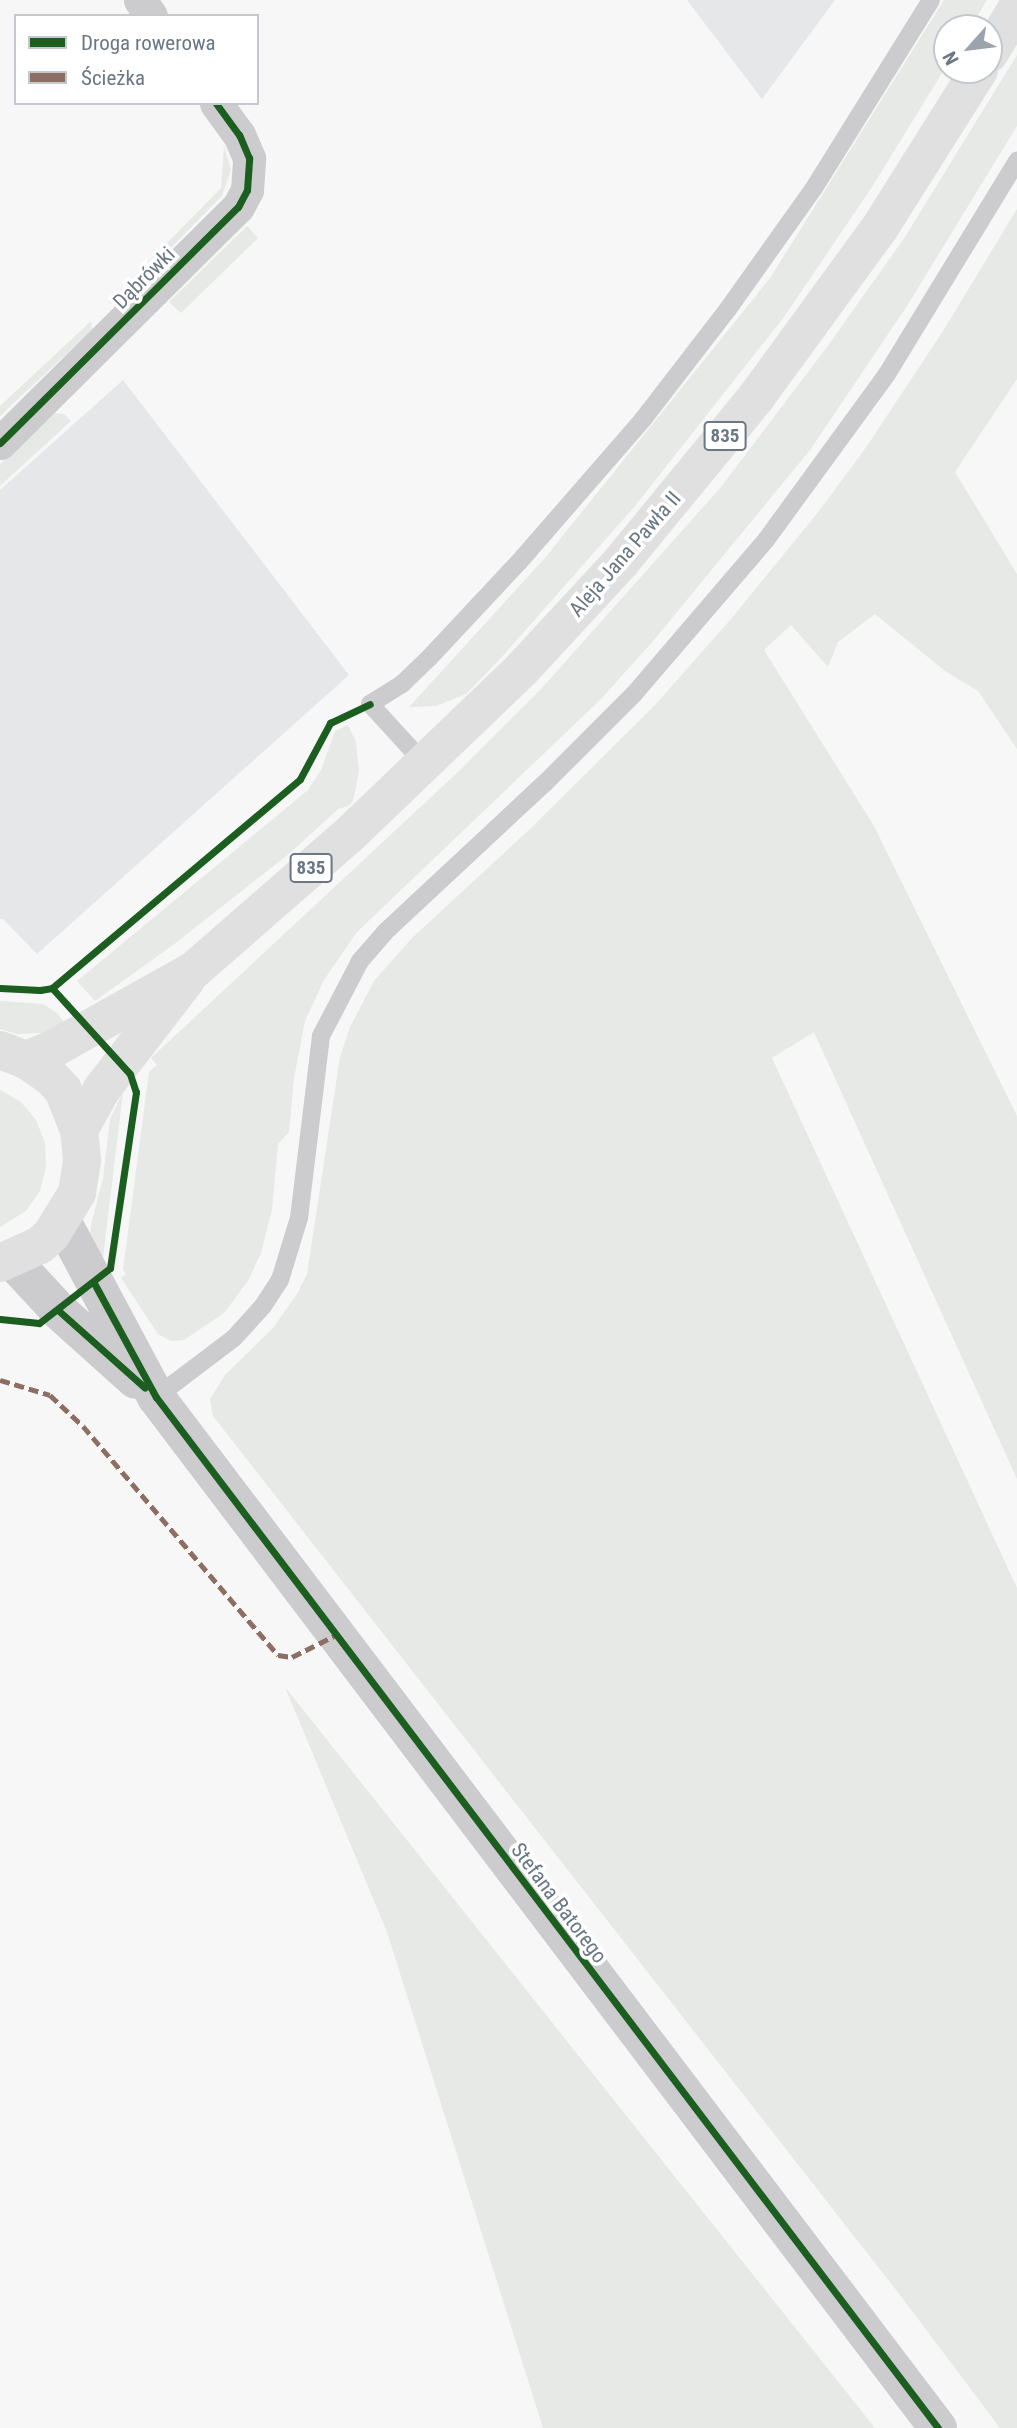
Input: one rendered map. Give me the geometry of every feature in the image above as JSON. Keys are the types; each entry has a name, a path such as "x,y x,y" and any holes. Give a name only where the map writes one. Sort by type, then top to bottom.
{"main road":[{"path":"1003,31 1017,8"},
{"name":"Aleja Jana Pawła II","path":"79,1130 102,1089 194,970 425,764 521,670 611,573 740,417 879,229 970,84"},
{"name":"Aleja Jana Pawła II","path":"13,1055 51,1050 194,970"},
{"name":"835","path":"6,1261 40,1245 62,1221 82,1176 79,1130 63,1090 50,1076 13,1055"}],"street":[{"name":"Dąbrówki","path":"0,443 238,207 247,190 249,158 239,135 220,109"},
{"name":"Stefana Batorego","path":"62,1221 156,1397 414,1741 938,2428"},
{"name":"Stefana Batorego","path":"6,1261 156,1397"}],"lane":[{"path":"425,764 370,704 402,684 430,657 519,562 644,418 728,309 814,188 930,0"},
{"path":"156,1397 234,1338 263,1307 280,1280 299,1219 321,1036 360,961 385,932 545,783 634,694 766,540 887,374 1017,161"}],"shaded area":[{"path":"687,0 835,0 762,99"},
{"path":"944,0 987,0 978,14 935,14"},
{"path":"933,18 933,84 935,84 872,187 784,317 635,506 500,659 466,694 436,706 409,707 544,559 770,278"},
{"path":"1017,55 1017,126 907,306 810,450 654,640 601,699 357,932 324,980 305,1021 294,1078 289,1132 278,1144 272,1210 261,1253 248,1281 224,1313 184,1340 171,1341 158,1334 121,1278 126,1274 123,1270 149,1072 157,1065 151,1058 458,772 542,688 721,487 827,347 905,237 999,84 1003,84 1003,78"},
{"path":"224,146 231,170 222,196 116,304 108,303 221,188"},
{"path":"1017,209 1017,379 955,472 1017,574 1017,749 978,691 945,671 875,614 838,642 828,667 791,625 764,650 874,826 1017,1116 1017,1479 814,1032 772,1058 1017,1588 1017,2428 1000,2428 900,2295 213,1416 210,1399 225,1375 273,1328 297,1294 307,1274 340,1057 350,1027 374,981 412,938 531,828 655,705 731,619 819,511 867,446 943,331"},
{"path":"247,226 258,238 181,313 169,302"},
{"path":"91,321 92,330 0,416 0,406"},
{"path":"123,380 349,675 37,954 0,919 0,490"},
{"path":"55,413 64,414 71,421 0,486 0,464"},
{"path":"348,725 356,742 359,771 353,801 338,809 290,853 173,945 95,1001 77,981 308,790 321,770 335,731"},
{"path":"0,1001 43,1004 57,1013 66,1025 42,1033 17,1034 0,1029"},
{"path":"0,1090 21,1102 36,1120 45,1143 46,1167 40,1191 26,1211 0,1227"},
{"path":"123,1092 103,1258 90,1237 91,1225 103,1178 110,1119"},
{"path":"285,1687 875,2428 543,2428 387,1932"}],"marked path":[{"path":"0,1380 50,1395 83,1426 278,1655 292,1657 334,1636"}],"cycle path":[{"path":"0,443 238,207 247,190 249,158 239,135 217,105"},
{"path":"52,988 300,779 330,723 370,704"},
{"path":"0,988 52,988 130,1074 136,1092 110,1268 39,1323 0,1319"},
{"path":"94,1283 156,1397 938,2428"},
{"path":"59,1311 145,1388"}]}
